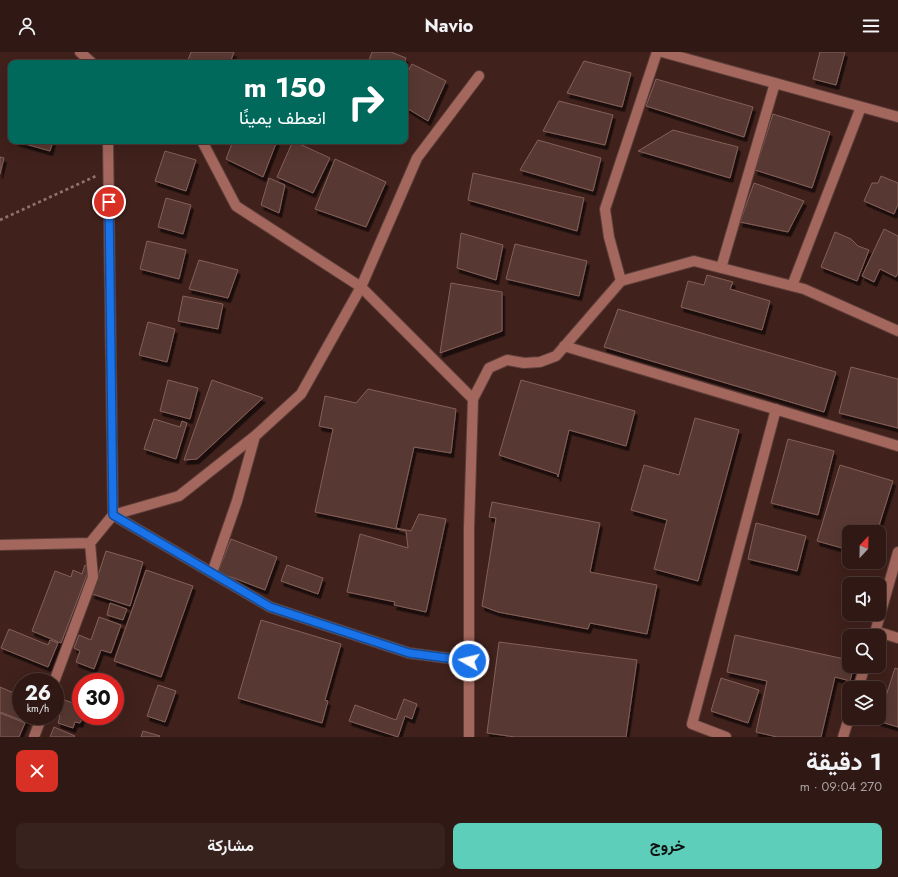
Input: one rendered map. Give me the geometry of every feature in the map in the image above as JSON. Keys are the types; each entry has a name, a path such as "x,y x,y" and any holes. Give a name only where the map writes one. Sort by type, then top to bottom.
{"street":[{"path":"80,52 89,60"},
{"path":"621,281 609,236 605,209 657,52"},
{"path":"662,52 898,117"},
{"path":"57,673 93,577 90,542 113,515 179,496 255,436 301,394 361,286 417,158 479,76"},
{"path":"721,268 775,83"},
{"path":"792,286 861,107"},
{"path":"108,144 113,515"},
{"path":"204,144 236,206 361,286 473,399"},
{"path":"469,737 469,528 473,399 489,368 506,360 524,363 540,362 556,356 621,281 694,261 804,289 898,330"},
{"path":"564,346 898,446"},
{"path":"726,737 692,724 776,409"},
{"path":"212,573 237,501 255,436"},
{"path":"113,515 270,607 409,653 469,661"},
{"path":"0,546 90,542"},
{"path":"875,629 898,552"},
{"path":"886,636 898,638"},
{"path":"34,737 39,725"},
{"path":"843,737 847,725"}],"path":[{"path":"0,220 108,170"}],"building":[{"path":"191,52 234,52 231,60 188,60"},
{"path":"372,52 391,52 406,58 405,60 369,60"},
{"path":"820,52 845,52 836,85 813,79"},
{"path":"584,61 631,73 622,107 567,93"},
{"path":"412,64 446,81 428,121 408,109 408,71"},
{"path":"656,79 753,107 744,137 646,106"},
{"path":"559,101 613,115 605,145 543,131"},
{"path":"773,114 830,132 812,188 755,170"},
{"path":"673,130 738,147 730,178 638,151"},
{"path":"538,140 601,158 593,191 520,170"},
{"path":"26,144 52,144 50,151"},
{"path":"232,144 276,144 263,177 226,159"},
{"path":"292,144 300,144 330,158 313,193 277,177"},
{"path":"165,151 196,160 186,191 155,181"},
{"path":"0,157 4,158 0,174"},
{"path":"335,159 386,182 366,227 315,209"},
{"path":"473,173 584,198 577,231 468,200"},
{"path":"881,176 898,183 898,204 894,214 864,201 872,183 878,183"},
{"path":"269,178 285,185 279,213 261,205"},
{"path":"754,183 804,201 788,232 740,222"},
{"path":"166,198 191,205 183,234 158,227"},
{"path":"884,229 898,236 898,273 896,277 880,269 874,282 862,276"},
{"path":"835,232 851,239 858,246 869,250 857,281 821,267"},
{"path":"461,233 503,245 496,280 457,268"},
{"path":"147,241 186,250 179,279 140,269"},
{"path":"515,244 587,261 579,296 506,279"},
{"path":"199,260 238,270 228,298 189,289"},
{"path":"707,275 733,282 730,289 770,301 762,330 681,307 688,281 704,285"},
{"path":"451,283 502,292 502,331 440,353"},
{"path":"183,296 223,304 218,329 178,321"},
{"path":"618,309 836,372 824,412 604,347"},
{"path":"148,322 175,329 167,362 139,355"},
{"path":"851,367 898,379 898,428 839,413"},
{"path":"168,380 198,388 190,419 160,411"},
{"path":"212,380 263,398 197,459 184,460"},
{"path":"521,380 635,411 626,446 569,430 558,477 557,474 499,455"},
{"path":"368,389 456,409 451,453 414,447 396,528 411,531 419,514 446,519 426,612 394,605 395,602 347,592 360,534 408,548 406,531 315,512 333,429 319,426 325,396 356,403"},
{"path":"695,418 739,430 698,581 654,569 667,520 631,510 644,465 679,475"},
{"path":"154,419 180,427 182,421 187,423 176,459 144,449"},
{"path":"788,439 834,451 818,515 771,503"},
{"path":"840,465 893,481 879,525 842,525 842,548 817,541"},
{"path":"492,502 600,523 590,572 657,585 647,634 590,623 588,629 498,612 482,606 496,518 489,517"},
{"path":"756,523 806,536 797,571 748,559"},
{"path":"231,539 277,557 265,590 218,572"},
{"path":"106,551 143,562 130,606 92,594"},
{"path":"85,565 90,567 61,643 32,631 55,571 71,577 73,570 82,574"},
{"path":"287,565 323,578 318,594 281,581"},
{"path":"146,570 193,586 161,677 114,661"},
{"path":"110,603 127,609 123,620 107,615"},
{"path":"99,617 121,625 111,653 101,650 94,669 76,662 80,651 74,648 79,635 91,640"},
{"path":"261,620 341,644 325,700 328,701 322,723 238,698"},
{"path":"9,629 48,645 50,640 58,643 48,667 1,648"},
{"path":"735,635 842,658 842,673 852,673 850,681 835,677 821,737 777,737 756,732 767,681 727,672"},
{"path":"499,642 637,660 626,737 515,737 487,733"},
{"path":"895,668 898,669 898,727 886,723 886,696"},
{"path":"721,678 759,690 748,723 711,711"},
{"path":"158,685 176,691 165,722 147,716"},
{"path":"0,687 12,692 12,717 0,712"},
{"path":"404,699 417,704 412,719 405,716 398,737 349,721 355,705 396,720"},
{"path":"64,700 72,703 73,728 64,725"},
{"path":"0,713 12,718 12,725 24,725 19,737 0,737"},
{"path":"54,727 75,736 50,737"},
{"path":"143,731 160,736 141,737"}],"route":[{"path":"109,202 113,515 270,607 409,653 469,661"}]}
